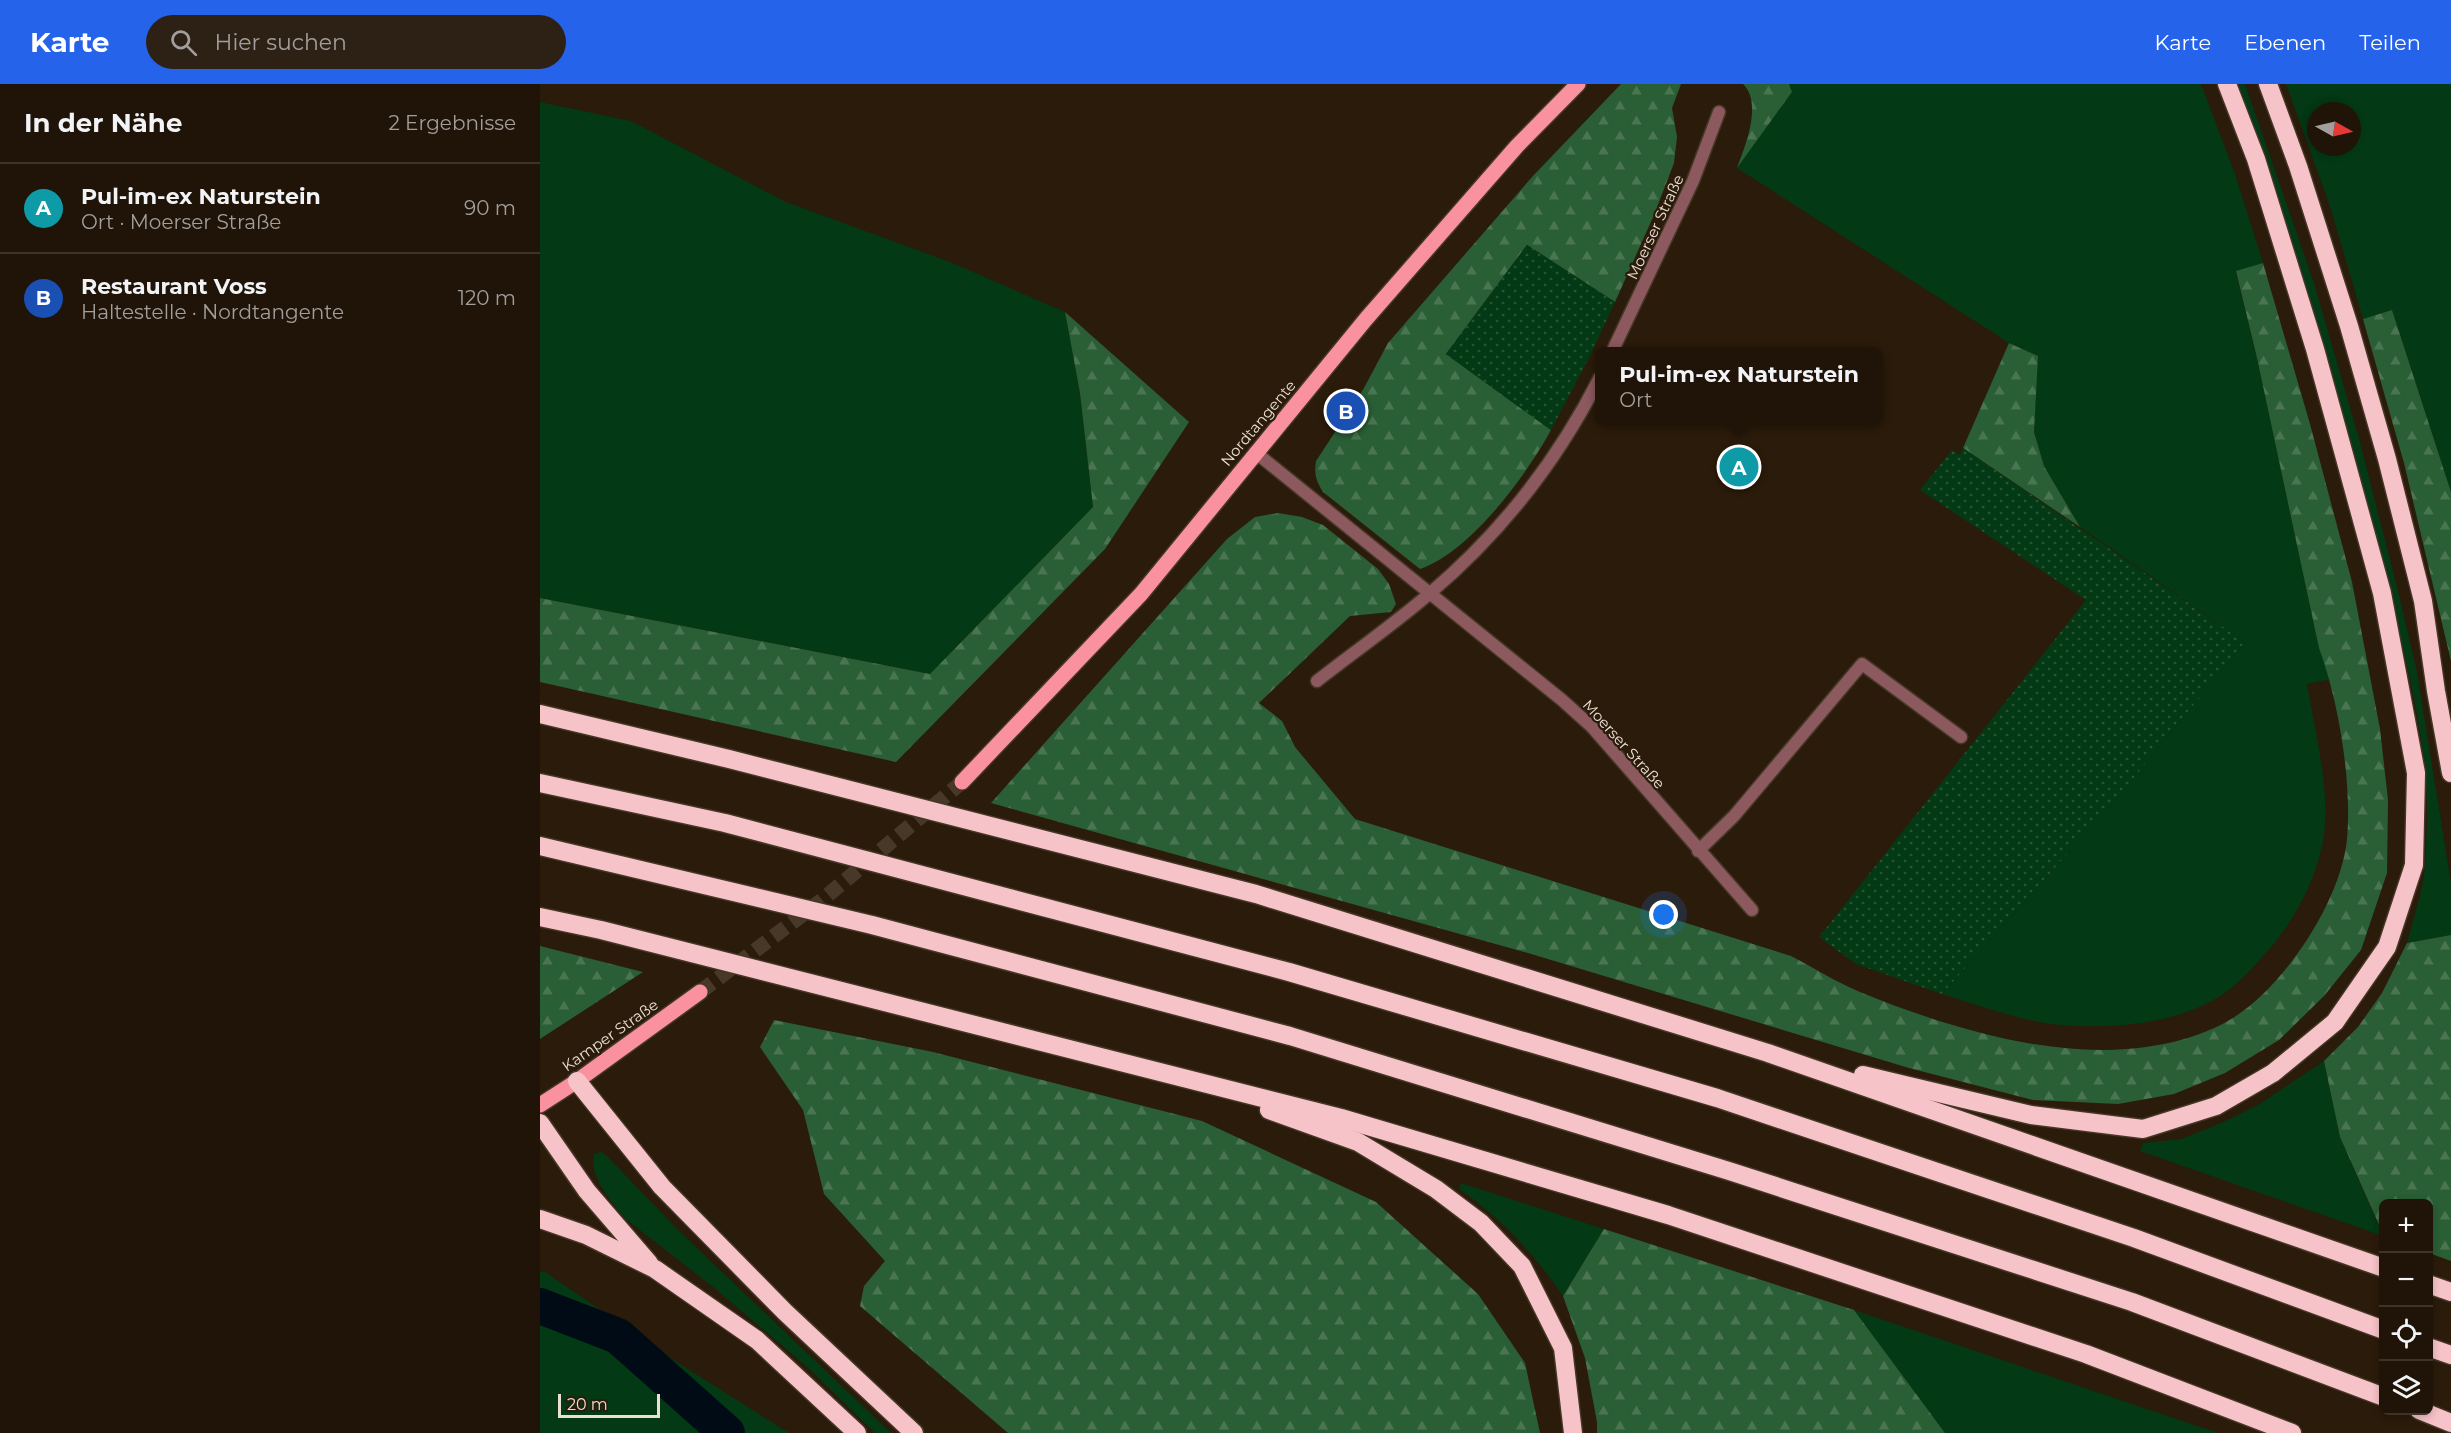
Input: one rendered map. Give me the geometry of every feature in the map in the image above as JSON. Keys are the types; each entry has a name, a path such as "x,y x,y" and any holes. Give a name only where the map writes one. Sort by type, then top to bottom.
{"highway":[{"path":"1768,1053 2031,1115 2143,1129 2216,1106 2273,1073 2335,1022 2387,948 2414,865 2416,773 2412,751 2382,593 2315,349 2256,159 2227,84"},
{"path":"2268,84 2319,230 2387,459 2423,601 2451,773"},
{"path":"540,714 740,762 1256,894 1768,1053 2379,1266"},
{"path":"540,783 725,823 1289,972 1683,1088 2134,1238 2379,1328"},
{"path":"540,846 872,925 1290,1036 1729,1171 2121,1299 2379,1395"},
{"path":"540,917 601,930 1341,1118 1668,1215 2086,1354 2292,1433"},
{"path":"1171,1075 1358,1142 1436,1190 1481,1223 1522,1266 1563,1348 1573,1433"},
{"path":"577,1081 662,1187 785,1312 914,1433"},
{"path":"540,1123 587,1191 655,1269"},
{"path":"540,1219 586,1235 655,1269 757,1340 857,1433"},
{"path":"2433,1286 2451,1292"},
{"path":"2433,1349 2451,1355"},
{"path":"2431,1415 2451,1423"}],"main road":[{"name":"Nordtangente","path":"962,782 1141,594 1365,319 1517,146 1578,84"},
{"name":"Kamper Straße","path":"540,1105 700,992"}],"street":[{"name":"Moerser Straße","path":"1614,347 1693,181 1719,112"},
{"path":"1317,681 1429,594 1486,540 1529,490 1564,439 1595,383"},
{"name":"Moerser Straße","path":"1255,452 1562,700 1592,727 1698,851 1752,910"},
{"path":"1698,851 1734,816 1862,664 1961,737"}],"green space":[{"path":"1621,84 1681,84 1672,108 1677,137 1674,163 1654,215 1615,302 1527,245 1446,354 1551,430 1512,490 1477,530 1439,560 1420,569 1323,492 1316,477 1316,461 1364,388 1388,343 1532,177"},
{"path":"1743,84 1789,84 1792,92 1737,168 1748,137 1752,113 1749,92"},
{"path":"1789,84 2201,84 2235,174 2263,263 2236,272 2257,358 2319,647 2331,679 2307,684 2322,765 2325,827 2318,861 2307,891 2283,932 2239,981 2223,994 2185,1013 2141,1023 2073,1026 2024,1019 1942,994 2118,797 2245,642 2080,527 2044,466 2034,432 2037,356 2009,343 1737,168 1792,92"},
{"path":"2234,84 2245,84 2315,286 2360,442 2417,672 2451,883 2451,935 2407,943 2423,881 2427,823 2424,759 2413,692 2382,564 2333,382 2277,202"},
{"path":"2286,84 2451,84 2451,492 2392,310 2363,319 2330,206 2312,156 2361,156 2361,102 2307,102 2307,142"},
{"path":"540,102 631,121 786,202 950,262 1065,312 1080,393 1093,507 930,674 540,598"},
{"path":"1527,245 1615,302 1551,430 1446,354"},
{"path":"2263,263 2310,424 2352,582 2380,729 2388,800 2387,873 2361,950 2324,996 2279,1040 2225,1073 2174,1094 2118,1104 2033,1100 1909,1068 1528,953 991,803 1227,539 1255,517 1278,513 1302,517 1323,525 1378,569 1389,584 1396,604 1391,612 1350,616 1259,703 1282,721 1295,747 1355,819 1791,956 1860,992 1917,1014 2009,1040 2071,1049 2118,1050 2153,1046 2205,1032 2236,1016 2255,1001 2292,961 2323,913 2343,863 2347,839 2348,793 2338,717 2319,648 2257,358 2236,271"},
{"path":"2392,310 2451,492 2451,661 2404,463 2363,319"},
{"path":"1065,312 1189,422 1105,549 896,762 540,682 540,598 930,674 1093,507 1080,393"},
{"path":"2009,343 2038,356 2034,432 2044,466 2080,527 1963,448"},
{"path":"1963,448 2245,642 2118,797 1942,994 1856,964 1819,937 2086,600 1920,490 1952,450 1960,455"},
{"path":"2451,935 2451,1261 2433,1254 2433,1199 2379,1199 2379,1225 2340,1137 2324,1061 2358,1027 2382,993 2407,943"},
{"path":"540,946 643,972 540,1039"},
{"path":"774,1020 933,1052 1202,1121 1376,1202 1478,1294 1525,1363 1540,1433 1008,1433 860,1306 864,1286 885,1261 824,1194 803,1110 760,1047"},
{"path":"2324,1061 2340,1137 2379,1227 2379,1235 2140,1151 2143,1143 2181,1139 2258,1105"},
{"path":"601,1152 677,1229 891,1433 875,1433 806,1366 713,1287 627,1220 609,1199 598,1180 593,1162 594,1154"},
{"path":"1461,1183 1604,1229 1563,1296 1516,1238 1489,1212 1459,1189"},
{"path":"1604,1229 1854,1310 1945,1433 1597,1433 1585,1358 1563,1296"},
{"path":"540,1272 545,1272 669,1357 789,1433 540,1433"},
{"path":"1854,1310 2218,1433 1945,1433"}],"waterway":[{"path":"540,1306 618,1336 727,1433"}],"tunnel":[{"path":"700,992 822,900 962,782"}],"place":[{"name":"Restaurant Voss","path":"1346,411"},
{"name":"Pul-im-ex Naturstein","path":"1739,467"}]}
